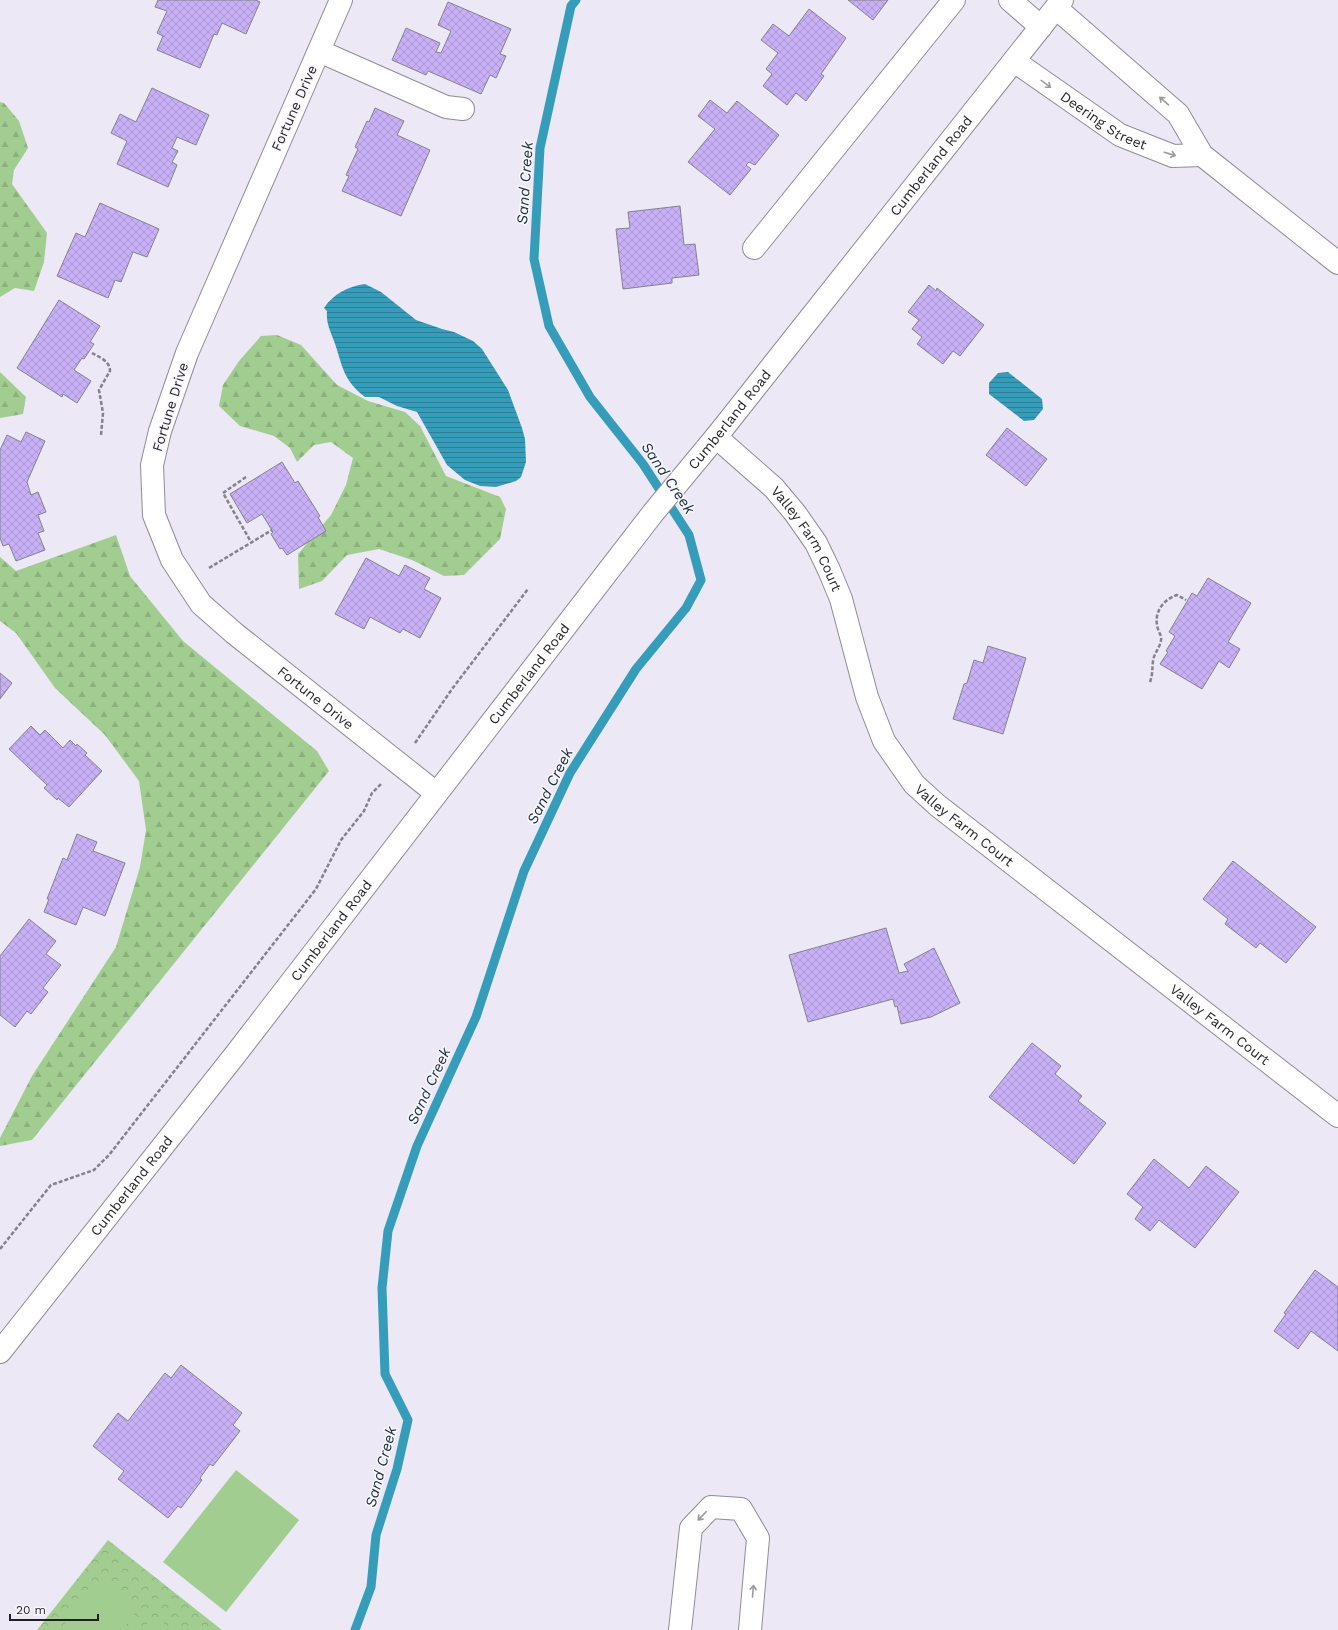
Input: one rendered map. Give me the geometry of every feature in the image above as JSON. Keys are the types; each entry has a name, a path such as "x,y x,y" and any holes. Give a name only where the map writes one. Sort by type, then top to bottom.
{"street":[{"name":"Fortune Drive","path":"341,0 187,353 160,430 152,465 154,515 172,560 201,604 240,638 436,793"},
{"path":"754,248 954,0"},
{"path":"1010,0 1041,27"},
{"path":"1059,4 1178,114 1202,155 1338,263"},
{"name":"Cumberland Road","path":"0,1352 235,1055 653,513 716,437 1059,4"},
{"path":"319,51 446,107 463,109"},
{"name":"Deering Street","path":"1014,61 1120,135 1173,156 1202,155"},
{"name":"Valley Farm Court","path":"716,437 774,488 795,513 816,543 830,570 841,599 867,698 884,741 914,784 937,805 1338,1116"},
{"path":"680,1630 691,1528 712,1507 741,1509 758,1538 750,1630"}],"path":[{"path":"92,353 107,362 110,368 110,371 99,390 104,420 101,435"},
{"path":"246,477 223,493 251,542"},
{"path":"207,569 272,530"},
{"path":"0,1249 51,1185 94,1170 109,1155 316,889 341,840 364,811 372,793 400,764 452,689 528,589"},
{"path":"1150,682 1153,675 1153,660 1162,639 1156,620 1159,608 1172,596 1177,595 1186,600"}],"green space":[{"path":"0,102 4,103 19,121 28,148 14,170 12,184 47,233 44,262 34,291 15,288 0,297"},
{"path":"277,335 301,345 337,385 368,401 405,412 420,426 446,476 500,497 506,509 500,539 464,575 444,576 412,560 379,549 347,555 322,581 299,589 298,554 331,515 346,485 353,458 331,442 314,445 297,462 290,448 274,436 240,426 219,406 223,385 239,361 261,336"},
{"path":"0,372 26,397 23,414 0,418"},
{"path":"116,535 130,576 183,641 317,751 329,771 32,1140 0,1146 0,1138 32,1076 116,947 140,867 146,830 139,781 105,735 55,688 16,633 0,621 0,557 16,571"},
{"path":"236,1470 299,1520 226,1612 163,1562"},
{"path":"108,1540 222,1630 37,1630"},
{"path":"103,1576 141,1606 122,1630 60,1630"},
{"path":"154,1615 172,1630 142,1630"}],"water":[{"path":"365,284 381,292 416,320 454,332 473,341 482,349 508,390 525,439 526,462 521,477 516,481 496,487 480,486 465,480 447,465 417,412 397,406 379,397 365,397 347,378 329,326 327,311 324,308 332,299 347,289"},
{"path":"1008,372 1042,399 1043,409 1034,420 1024,421 989,394 989,383 998,373"}],"building":[{"path":"158,0 256,0 260,2 246,34 222,23 217,35 214,34 200,68 157,50 163,36 157,33 167,11 155,7"},
{"path":"848,0 888,0 873,20"},
{"path":"448,2 511,29 500,54 506,56 496,78 490,75 481,94 428,71 426,75 392,60 406,28 440,43 436,52 441,53 451,31 438,25"},
{"path":"809,9 846,38 821,74 824,76 806,101 796,93 787,105 763,86 772,74 766,69 778,53 761,40 773,24 789,36"},
{"path":"152,88 209,115 196,145 177,137 172,148 178,151 172,162 177,165 168,187 117,164 127,141 111,133 120,114 136,122"},
{"path":"710,100 727,113 737,101 779,135 755,165 749,162 746,165 751,169 730,195 688,162 715,129 698,116"},
{"path":"375,108 404,121 397,135 430,150 401,216 342,191 349,176 346,175 358,149 355,147"},
{"path":"100,203 159,229 147,257 133,252 121,282 115,280 108,298 57,276 76,233 85,237"},
{"path":"680,206 684,245 695,244 699,275 672,278 672,283 623,289 616,229 630,228 628,212"},
{"path":"929,285 936,291 937,288 984,325 960,356 953,351 943,364 917,344 922,337 912,329 919,320 908,312"},
{"path":"59,300 100,326 90,342 94,344 84,359 82,358 74,370 91,381 77,403 63,394 62,397 17,368"},
{"path":"1007,428 1047,459 1026,486 986,455"},
{"path":"26,432 45,441 27,482 31,495 38,492 46,512 38,515 44,531 38,533 45,550 16,561 9,544 3,546 0,538 0,450 7,435 21,442"},
{"path":"282,462 295,483 298,481 320,516 318,517 326,531 287,555 282,548 280,549 271,534 273,532 262,514 247,523 230,494"},
{"path":"366,558 399,576 405,565 430,578 424,589 441,598 420,638 403,629 400,633 370,617 364,629 335,614"},
{"path":"1208,578 1251,603 1228,642 1240,649 1229,668 1219,661 1202,689 1160,664 1168,652 1166,651 1175,636 1169,632 1192,593 1197,596"},
{"path":"988,646 1026,658 1003,734 953,719 964,684 967,683 974,660 983,663"},
{"path":"0,673 12,683 0,699"},
{"path":"31,726 40,735 45,730 63,748 70,740 76,746 77,744 87,753 85,755 102,771 69,807 58,798 57,800 44,788 47,785 9,749"},
{"path":"77,834 97,842 93,851 125,863 105,916 83,907 76,925 44,912 49,899 47,899 63,858 67,860"},
{"path":"1233,861 1316,927 1286,963 1260,943 1256,948 1225,924 1228,919 1203,899"},
{"path":"29,919 56,941 46,954 61,965 43,988 48,992 31,1014 27,1011 15,1027 0,1015 0,956"},
{"path":"886,928 899,973 908,971 904,964 934,948 960,1003 931,1017 901,1024 897,1006 895,1007 893,999 808,1022 789,955"},
{"path":"1032,1043 1061,1066 1055,1074 1082,1096 1078,1101 1106,1123 1074,1164 989,1097"},
{"path":"1154,1159 1189,1188 1206,1166 1239,1192 1195,1248 1159,1220 1150,1231 1135,1219 1143,1207 1127,1194"},
{"path":"1315,1270 1338,1287 1338,1351 1311,1331 1298,1349 1274,1331 1286,1314 1284,1313"},
{"path":"181,1365 242,1413 233,1425 240,1431 213,1466 210,1464 200,1478 202,1480 181,1508 178,1506 168,1518 118,1479 124,1471 93,1446 118,1413 128,1421 165,1373 171,1378"}],"waterway":[{"name":"Sand Creek","path":"355,1630 371,1587 376,1535 397,1469 408,1420 385,1374 382,1288 388,1231 417,1146 476,1017 524,871 570,773 636,669 686,608 701,580 689,535 643,464 590,397 549,326 534,259 540,148 571,6 576,0"}]}
